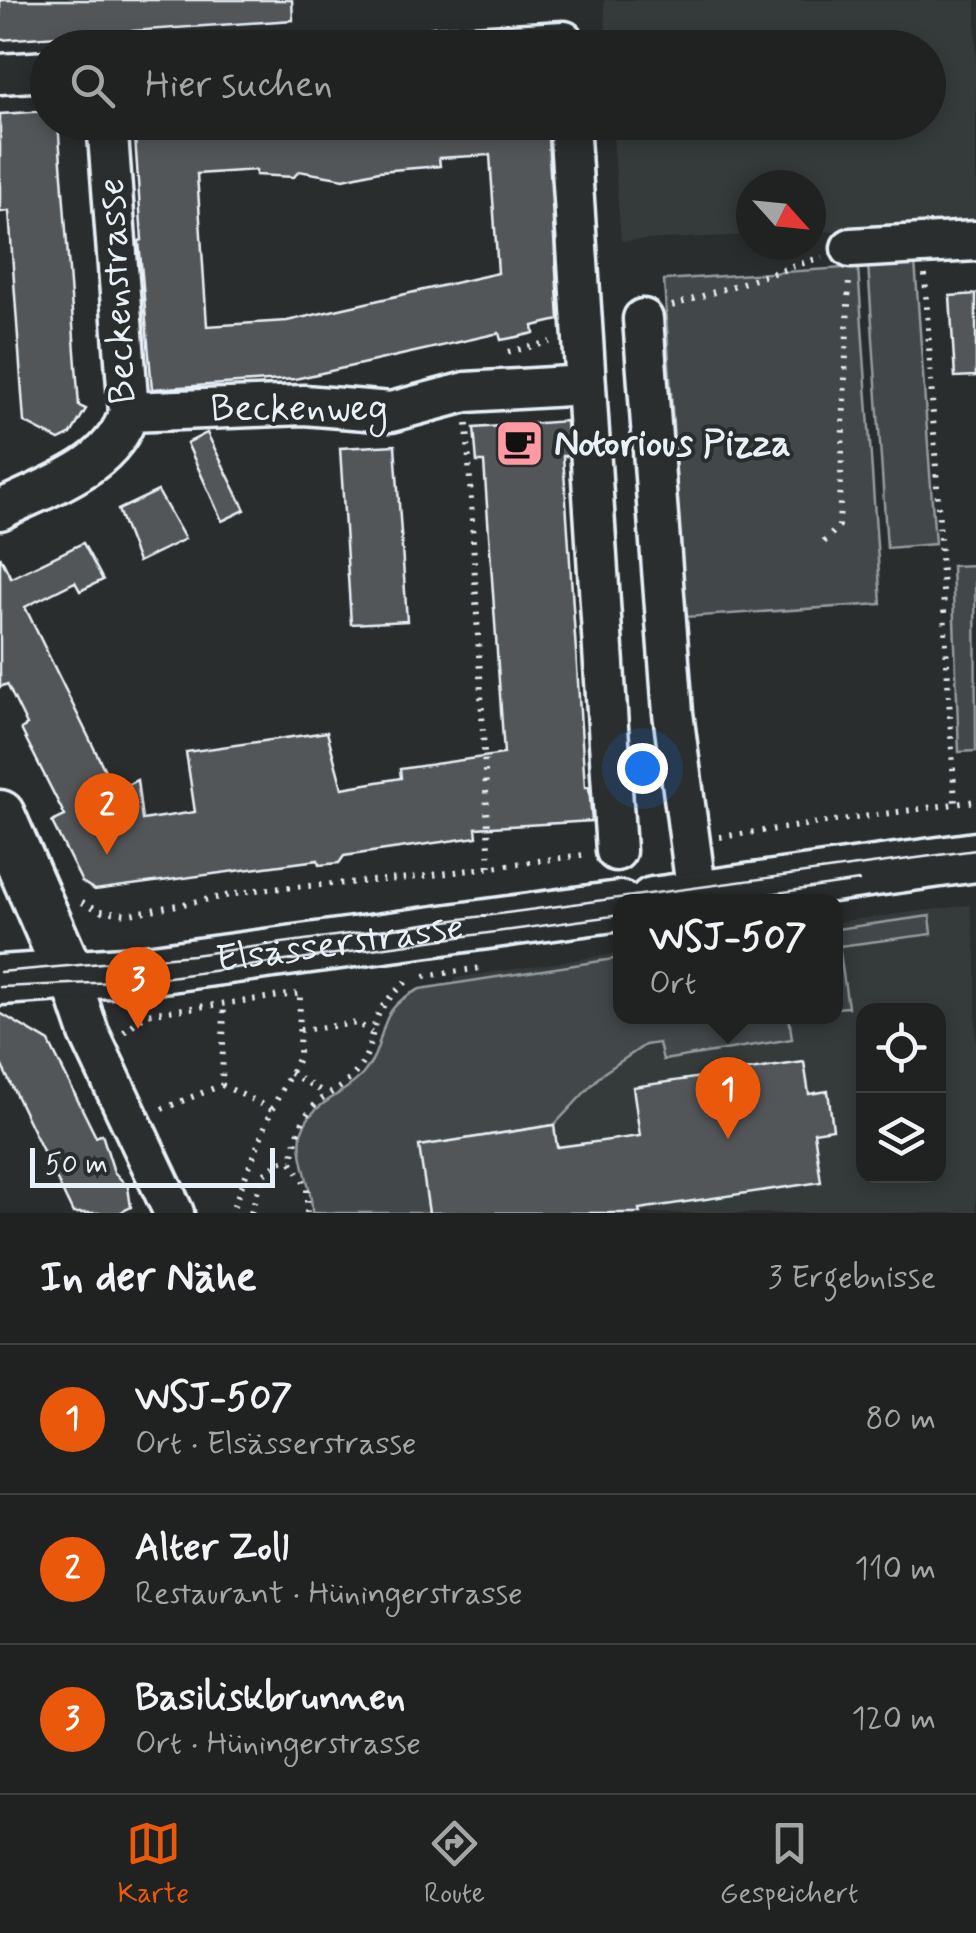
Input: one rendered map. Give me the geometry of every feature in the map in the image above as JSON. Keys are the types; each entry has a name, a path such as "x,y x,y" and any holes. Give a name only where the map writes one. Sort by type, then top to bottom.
{"main road":[{"path":"0,815 70,976"},
{"path":"705,894 976,858"},
{"name":"Elsässerstrasse","path":"0,980 194,964 613,907"}],"street":[{"path":"0,74 30,72"},
{"name":"Beckenstrasse","path":"0,510 102,458 122,434 129,412 109,140"},
{"path":"570,140 616,851"},
{"path":"850,248 976,241"},
{"path":"648,315 673,712 691,840 676,894"},
{"name":"Beckenweg","path":"129,412 304,405 391,412 466,392 586,385"},
{"path":"70,976 89,1034 174,1213"}],"path":[{"path":"923,244 955,804"},
{"path":"648,315 850,248 839,526 824,542"},
{"path":"466,392 490,868"},
{"path":"691,840 976,801"},
{"path":"71,898 101,911 130,914 257,890 490,868 616,851"},
{"path":"307,1213 307,1188 292,1162 301,1118 325,1092 347,1079 365,1058 381,1008 410,978"},
{"path":"230,1213 272,1109 299,1057 300,993"},
{"path":"222,1085 224,1004"},
{"path":"112,1032 130,1032 146,1014"},
{"path":"300,1030 358,1023 371,1033"},
{"path":"290,1073 325,1092"},
{"path":"162,1109 222,1085 272,1109"},
{"path":"234,1204 250,1211 262,1176 280,1161 292,1162"}],"shaded area":[{"path":"604,0 976,0 976,225 826,231 826,170 736,170 736,236 621,241 613,140 946,140 946,30 606,30"},
{"path":"915,261 935,544 887,548 868,264"},
{"path":"858,267 881,604 685,617 664,280"},
{"path":"975,565 976,751 959,752 952,566"},
{"path":"970,905 976,956 976,1213 316,1213 337,1138 456,978 613,954 613,1024 843,1024 843,921"},
{"path":"930,916 932,934 843,945 843,928"},
{"path":"613,959 613,1024 790,1024 792,1039 663,1060 659,1043 645,1045 602,1074 554,1125 420,1146 429,1213 312,1213 301,1150 302,1131 313,1113 363,1074 394,1007 420,989"},
{"path":"843,973 848,1007 843,1007"}],"building":[{"path":"0,0 292,0 293,20 146,30 30,30 30,38 0,40"},
{"path":"30,112 30,140 59,140 79,406 86,409 71,434 59,440 24,422 9,211 0,212 0,114"},
{"path":"135,140 548,140 559,320 533,326 534,333 517,337 501,340 499,333 295,379 152,389 139,241 142,240","holes":["490,155 498,273 287,321 207,326 197,174 256,170 256,175 294,177 299,171 344,179 379,171 440,166 439,158"]},
{"path":"976,294 976,376 955,377 950,296"},
{"path":"566,421 568,456 563,456 585,787 589,787 592,821 476,828 477,837 344,856 339,863 319,865 318,860 95,890 82,882 52,822 65,816 21,729 27,725 7,684 0,687 0,556 11,578 83,543 103,580 80,591 75,582 25,607 115,791 137,780 142,820 195,812 186,752 327,732 342,788 401,778 400,769 504,754 484,462 477,462 474,428"},
{"path":"207,433 245,510 222,521 187,443"},
{"path":"395,445 407,621 351,624 340,448"},
{"path":"158,491 185,539 138,562 118,510"},
{"path":"0,1013 49,1042 96,1137 102,1134 114,1172 128,1187 131,1207 119,1213 73,1213 0,1062"},
{"path":"804,1062 809,1094 828,1091 833,1129 814,1132 821,1182 639,1209 640,1213 429,1213 419,1146 554,1125 557,1147 640,1136 633,1087"}],"tram line":[{"path":"648,894 976,850"},
{"path":"770,894 859,881"},
{"path":"0,972 193,955 613,899"},
{"path":"0,987 140,981 613,916"}],"place":[{"name":"Notorious Pizza","path":"519,444"},
{"name":"Alter Zoll","path":"107,855"},
{"name":"Basiliskbrunnen","path":"138,1029"},
{"name":"WSJ-507","path":"728,1139"}]}
